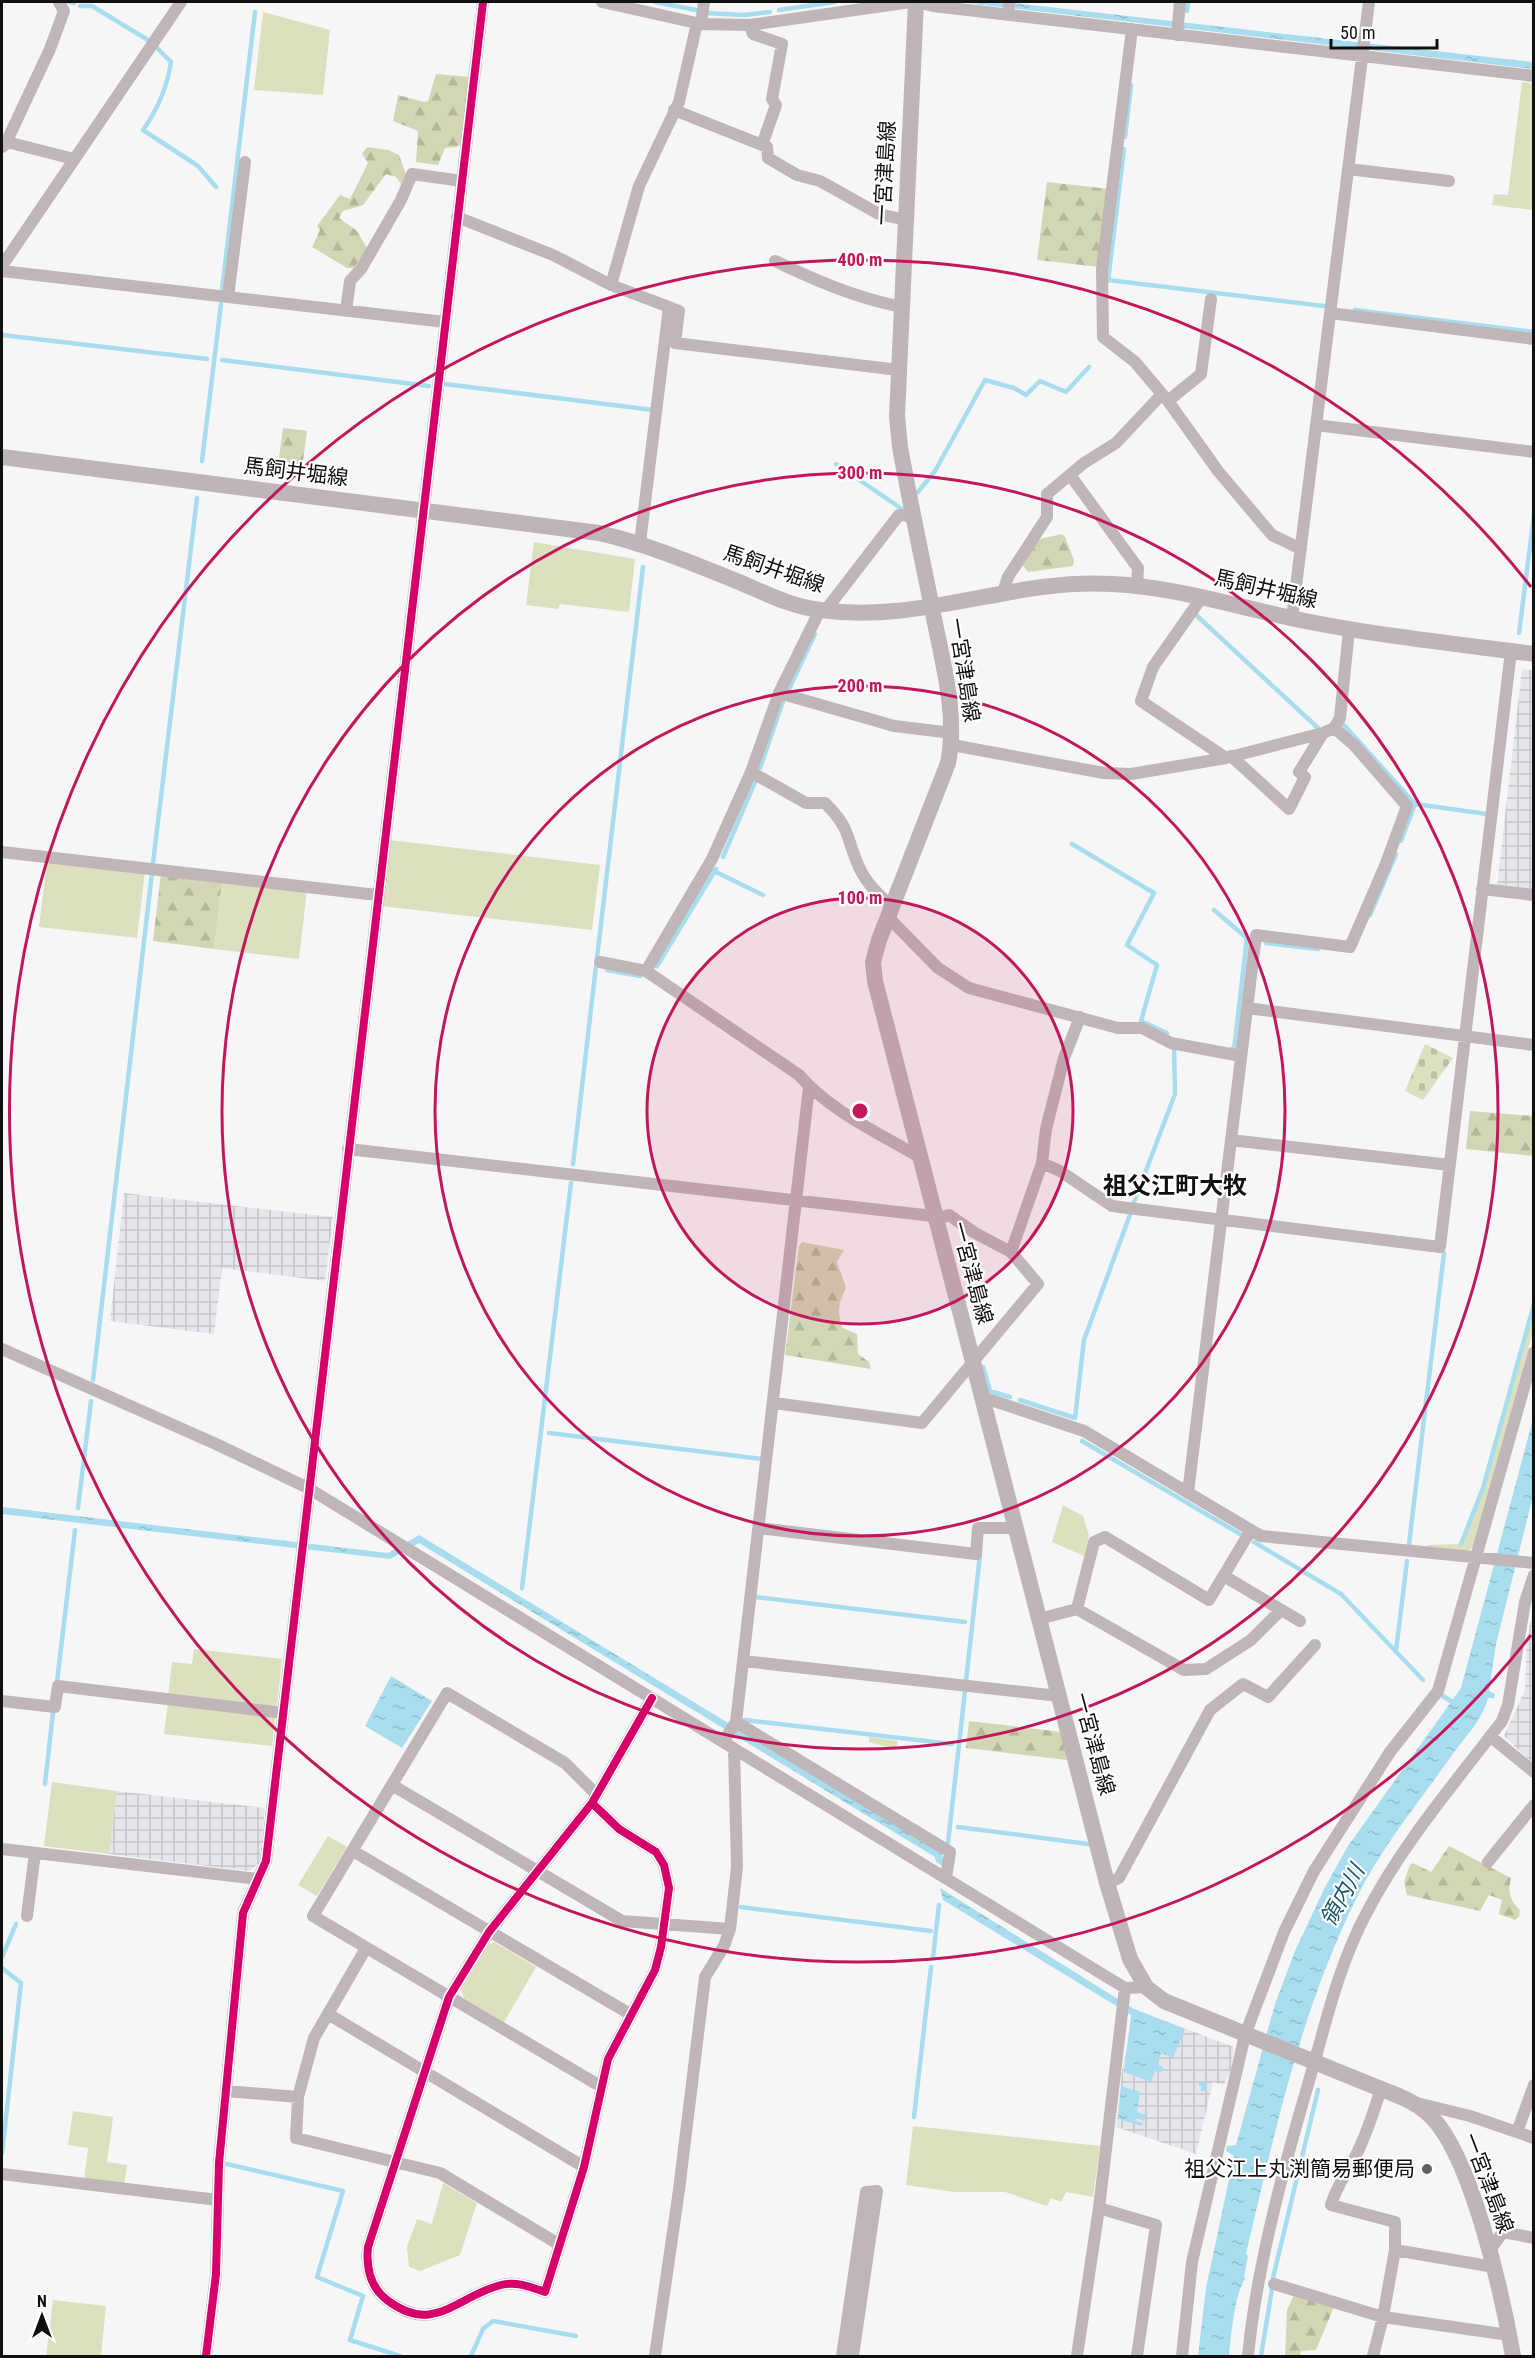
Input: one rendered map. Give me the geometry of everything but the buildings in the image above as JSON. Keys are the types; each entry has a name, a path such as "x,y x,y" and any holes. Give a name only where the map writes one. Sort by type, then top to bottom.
{"main road":[{"name":"一宮津島線","path":"917,2 897,416 913,516 932,609 952,739 948,763 873,962 874,981 934,1218 973,1360 1107,1883 1130,1959 1146,1987 1164,2001 1382,2089 1410,2101 1427,2112 1448,2140 1468,2183 1490,2250 1513,2356"},
{"name":"馬飼井堀線","path":"2,457 599,532 640,543 782,600 822,611 888,614 932,609 1051,586 1109,584 1164,588 1349,630 1533,654"}],"street":[{"path":"59,2 64,11 50,49 4,145 75,159"},
{"path":"2,266 181,2"},
{"path":"206,2356 216,2274 218,2200 226,2091 243,1913 266,1861 483,2"},
{"path":"602,2 699,23 750,25 911,2"},
{"path":"611,285 639,186 679,102 704,2"},
{"path":"917,2 933,6 1009,9 1132,29 1177,28 1362,55 1533,76"},
{"path":"1177,28 1180,2"},
{"path":"1292,618 1369,2"},
{"path":"750,25 753,34 782,44 772,99 776,105 762,145"},
{"path":"1132,29 1102,270 1103,337 1135,362 1165,398 1218,471 1272,535 1301,549"},
{"path":"674,110 767,147 768,158 797,175 820,181 879,214 906,220"},
{"path":"228,297 245,162"},
{"path":"1348,169 1449,181"},
{"path":"346,311 350,281 367,259 401,200 412,174 462,181"},
{"path":"457,216 553,255 611,285 679,311 675,344 899,370"},
{"path":"775,261 828,287 867,300 902,307"},
{"path":"2,271 445,322"},
{"path":"1002,595 1008,577 1047,517 1047,494 1116,443 1165,398 1201,374 1211,299"},
{"path":"640,543 669,307"},
{"path":"1330,313 1533,339"},
{"path":"1316,425 1533,452"},
{"path":"1070,475 1138,568 1137,586"},
{"path":"646,970 712,859 751,772 779,693 822,611 899,515 913,516"},
{"path":"1202,597 1153,667 1141,701 1228,757 1289,809 1305,777 1299,772 1340,718 1349,630"},
{"path":"1042,1163 1060,1171 1112,1206 1221,1222 1440,1247 1511,651"},
{"path":"779,693 894,726 1104,774 1131,774 1228,757 1329,730 1354,745 1407,806 1385,866 1350,947 1256,935 1188,1493"},
{"path":"751,772 806,803 825,802 842,820 859,867 890,912 938,968 969,988 1118,1028 1142,1028 1171,1043 1241,1056"},
{"path":"2,852 378,896"},
{"path":"1482,889 1533,895"},
{"path":"600,962 646,970 799,1075 809,1087 838,1109 919,1157"},
{"path":"1247,1008 1533,1045"},
{"path":"1011,1252 1042,1163 1049,1119 1064,1058 1080,1017"},
{"path":"655,2356 679,2190 705,1977 724,1946 730,1929 737,1867 734,1749 730,1731 743,1661 809,1087"},
{"path":"1231,1140 1450,1165"},
{"path":"348,1149 934,1218 950,1215 975,1233 1011,1252 1038,1284 922,1423 774,1403"},
{"path":"2,1349 216,1444 308,1488 652,1698 730,1731 950,1852 946,1878"},
{"path":"1182,2356 1194,2251 1246,2036 1284,1932 1314,1871 1390,1752 1438,1691 1533,1352"},
{"path":"984,1403 990,1400 1084,1431 1261,1536 1533,1567 1508,1705 1502,1721 1413,1837 1366,1912 1321,2029 1299,2111 1261,2275 1248,2356"},
{"path":"759,1528 976,1554 978,1528 1016,1528"},
{"path":"1077,1609 1094,1542 1105,1537 1209,1600 1251,1530"},
{"path":"1224,1576 1300,1621"},
{"path":"1039,1619 1077,1609 1184,1670 1206,1669 1251,1640 1281,1610"},
{"path":"1107,1883 1119,1878 1210,1710 1243,1684 1268,1697 1315,1645"},
{"path":"743,1661 1059,1696"},
{"path":"2,1701 55,1707 58,1686 283,1713"},
{"path":"600,2086 449,1997 366,1948 313,1916 447,1693 565,1762 594,1799 619,1829 656,1852 664,1865 669,1888 655,1970 608,2058 600,2086 585,2167 545,2292 526,2285 499,2285 436,2313 412,2314 399,2309 384,2298 371,2282 367,2260 368,2247 449,1997 489,1932 594,1799 652,1698"},
{"path":"1490,1736 1533,1772"},
{"path":"734,1749 946,1878 1123,1999"},
{"path":"392,1785 622,1921 730,1929"},
{"path":"1488,1862 1533,1805"},
{"path":"2,1849 258,1879"},
{"path":"352,1851 630,2014"},
{"path":"27,1916 35,1853"},
{"path":"366,1948 314,2038 298,2097 296,2138 440,2173 560,2245"},
{"path":"1123,1999 1146,1987"},
{"path":"1077,2356 1099,2208 1123,1999"},
{"path":"328,2014 585,2167"},
{"path":"1517,2132 1533,2085"},
{"path":"1373,2356 1383,2317 1395,2250 1395,2222 1331,2205 1336,2187 1354,2161 1366,2134 1382,2089"},
{"path":"226,2091 298,2097"},
{"path":"1410,2101 1470,2116 1533,2138"},
{"path":"2,2174 218,2200"},
{"path":"842,2356 866,2192 877,2191 854,2356"},
{"path":"1099,2208 1156,2225 1137,2356"},
{"path":"1490,2250 1503,2232 1533,2238"},
{"path":"1395,2250 1494,2267"},
{"path":"1274,2284 1383,2317 1509,2335"}],"shaded area":[{"path":"1522,669 1533,670 1533,891 1497,886"},
{"path":"124,1193 333,1217 325,1281 222,1268 214,1334 110,1321"},
{"path":"1533,1611 1533,1764 1504,1736 1525,1690 1527,1638"},
{"path":"117,1791 265,1808 260,1862 250,1871 109,1854"},
{"path":"1134,2009 1234,2047 1231,2069 1224,2085 1213,2082 1196,2154 1116,2127 1122,2071"}],"green space":[{"path":"263,12 330,30 323,95 254,90"},
{"path":"436,74 469,77 461,144 457,147 445,148 438,165 416,162 418,131 393,121 398,95 428,101"},
{"path":"1522,82 1533,84 1533,210 1492,205 1494,194 1508,195"},
{"path":"367,147 388,150 399,155 406,174 401,184 396,177 386,174 363,205 343,211 339,218 357,231 367,248 354,268 347,268 312,247 320,230 317,226 340,195 350,199 368,163 362,154"},
{"path":"1047,182 1109,189 1100,267 1037,260"},
{"path":"283,428 307,431 301,476 277,473"},
{"path":"1062,534 1074,560 1073,566 1028,572 1021,563 1040,539"},
{"path":"534,542 635,559 629,612 560,604 558,609 526,605"},
{"path":"389,840 600,865 592,930 381,906"},
{"path":"47,861 145,872 137,938 39,927"},
{"path":"161,873 222,880 214,949 153,941"},
{"path":"222,880 307,890 299,959 214,949"},
{"path":"1425,1044 1453,1058 1423,1100 1405,1091"},
{"path":"1470,1111 1533,1116 1533,1156 1466,1149"},
{"path":"802,1242 844,1250 837,1262 846,1288 840,1303 840,1317 843,1328 857,1334 858,1354 869,1362 871,1369 785,1355 799,1246"},
{"path":"1533,1307 1533,1332 1474,1545 1468,1552 1425,1550 1428,1545 1461,1544 1484,1488"},
{"path":"1063,1505 1083,1516 1089,1535 1084,1556 1052,1542"},
{"path":"194,1649 282,1659 277,1706 274,1709 168,1696 172,1662 192,1664"},
{"path":"168,1702 275,1718 272,1746 164,1734"},
{"path":"969,1721 1061,1732 1067,1760 966,1748"},
{"path":"869,1737 898,1741 897,1746 891,1748 869,1742"},
{"path":"52,1782 117,1791 109,1854 44,1846"},
{"path":"328,1836 347,1847 317,1896 298,1885"},
{"path":"1449,1846 1511,1878 1510,1896 1520,1910 1519,1917 1515,1920 1499,1914 1502,1900 1489,1895 1480,1911 1407,1895 1404,1882 1410,1865 1413,1863 1431,1872"},
{"path":"494,1942 536,1967 504,2022 464,1998 461,1990 488,1945"},
{"path":"73,2111 113,2117 107,2162 127,2165 124,2186 84,2181 88,2148 68,2145"},
{"path":"913,2126 1100,2146 1093,2197 1066,2192 1061,2202 1051,2198 1047,2206 1005,2192 954,2192 906,2185"},
{"path":"443,2183 477,2203 460,2255 420,2271 409,2267 407,2247 417,2219 432,2224"},
{"path":"1294,2295 1334,2307 1316,2350 1301,2351 1300,2356 1285,2356 1287,2310"},
{"path":"53,2300 106,2306 101,2356 46,2356"}],"water":[{"path":"958,2 1004,2 1533,62 1533,69"},
{"name":"領内川","path":"1533,1419 1533,1496 1496,1644 1489,1691 1495,1694 1494,1698 1488,1698 1477,1721 1379,1858 1358,1895 1338,1938 1305,2026 1279,2116 1246,2254 1248,2256 1244,2277 1246,2278 1236,2303 1229,2356 1198,2356 1206,2288 1234,2156 1226,2151 1227,2146 1236,2145 1275,2004 1295,1951 1325,1887 1348,1846 1461,1688"},
{"path":"2,1507 388,1553 419,1535 942,1853 944,1867 936,1862 935,1857 419,1543 390,1559 2,1514"},
{"path":"391,1676 432,1701 402,1748 365,1726"},
{"path":"940,1888 1134,2009 1185,2029 1173,2058 1161,2053 1157,2065 1163,2067 1161,2073 1155,2071 1151,2082 1124,2072 1131,2015 943,1900"},
{"path":"1121,2086 1140,2092 1137,2112 1146,2115 1144,2121 1134,2117 1133,2120 1143,2123 1142,2126 1118,2119"}],"waterway":[{"path":"69,2 74,3"},
{"path":"655,2 696,10"},
{"path":"779,10 835,2"},
{"path":"1187,11 1188,2"},
{"path":"80,6 92,6 148,40"},
{"path":"222,290 255,12"},
{"path":"706,13 744,15 770,12"},
{"path":"157,48 171,62 161,98 143,130 198,166 216,187"},
{"path":"1125,137 1131,85"},
{"path":"1108,281 1124,149"},
{"path":"1108,280 1324,306"},
{"path":"202,461 221,304"},
{"path":"1355,310 1534,332"},
{"path":"2,335 207,359"},
{"path":"222,360 429,386"},
{"path":"918,492 935,471 985,380 1014,388 1026,395 1040,381 1066,392 1089,367"},
{"path":"445,384 653,410"},
{"path":"836,464 902,509"},
{"path":"153,863 197,498"},
{"path":"1519,633 1534,515"},
{"path":"597,958 643,567"},
{"path":"1196,615 1318,728"},
{"path":"789,689 815,634"},
{"path":"760,768 783,701"},
{"path":"1344,725 1415,804 1401,841"},
{"path":"723,857 755,782"},
{"path":"1415,804 1487,814"},
{"path":"1072,844 1154,893 1127,945 1157,965 1141,1021 1167,1033"},
{"path":"1370,915 1396,854"},
{"path":"657,966 716,869"},
{"path":"714,871 763,895"},
{"path":"93,1380 152,873"},
{"path":"1214,910 1247,938 1234,1050 1231,1049"},
{"path":"1266,943 1318,949"},
{"path":"573,1164 596,966"},
{"path":"607,970 640,976"},
{"path":"1133,1205 1175,1094 1174,1047"},
{"path":"522,1588 571,1183"},
{"path":"1020,1400 1075,1418 1084,1340 1131,1212"},
{"path":"1409,1544 1444,1253"},
{"path":"1461,1544 1483,1488 1534,1304"},
{"path":"983,1367 990,1391 1010,1397"},
{"path":"78,1508 91,1401"},
{"path":"549,1433 762,1459"},
{"path":"1082,1441 1240,1534"},
{"path":"57,1682 75,1530"},
{"path":"1254,1542 1341,1594 1423,1680"},
{"path":"966,1681 980,1555"},
{"path":"1396,1651 1407,1561"},
{"path":"756,1597 965,1622"},
{"path":"948,1843 965,1691"},
{"path":"1443,1696 1454,1703"},
{"path":"45,1784 53,1712"},
{"path":"745,1720 952,1744"},
{"path":"958,1827 1088,1844"},
{"path":"933,1957 939,1905"},
{"path":"741,1907 931,1931"},
{"path":"2,1957 16,1924"},
{"path":"914,2117 931,1967"},
{"path":"2,1968 21,1983 2,2153"},
{"path":"1201,2084 1204,2085 1203,2089"},
{"path":"1273,2278 1318,2090"},
{"path":"227,2164 343,2191 317,2277 363,2296 350,2340 400,2356"},
{"path":"1261,2356 1272,2289"},
{"path":"471,2356 483,2329 493,2321 576,2336"}],"cycle path":[{"path":"206,2356 216,2274 219,2163 243,1913 266,1861 483,2"},
{"path":"592,1803 619,1829 656,1852 664,1865 669,1888 661,1947 655,1970 608,2059 584,2167 545,2292 523,2285 507,2284 485,2290 432,2314 418,2314 404,2310 381,2295 373,2283 368,2262 368,2247 449,1997 489,1932 592,1803 652,1698"}],"place":[{"name":"祖父江上丸渕簡易郵便局","path":"1427,2169"}],"district":[{"name":"祖父江町大牧","path":"1175,1186"}]}
